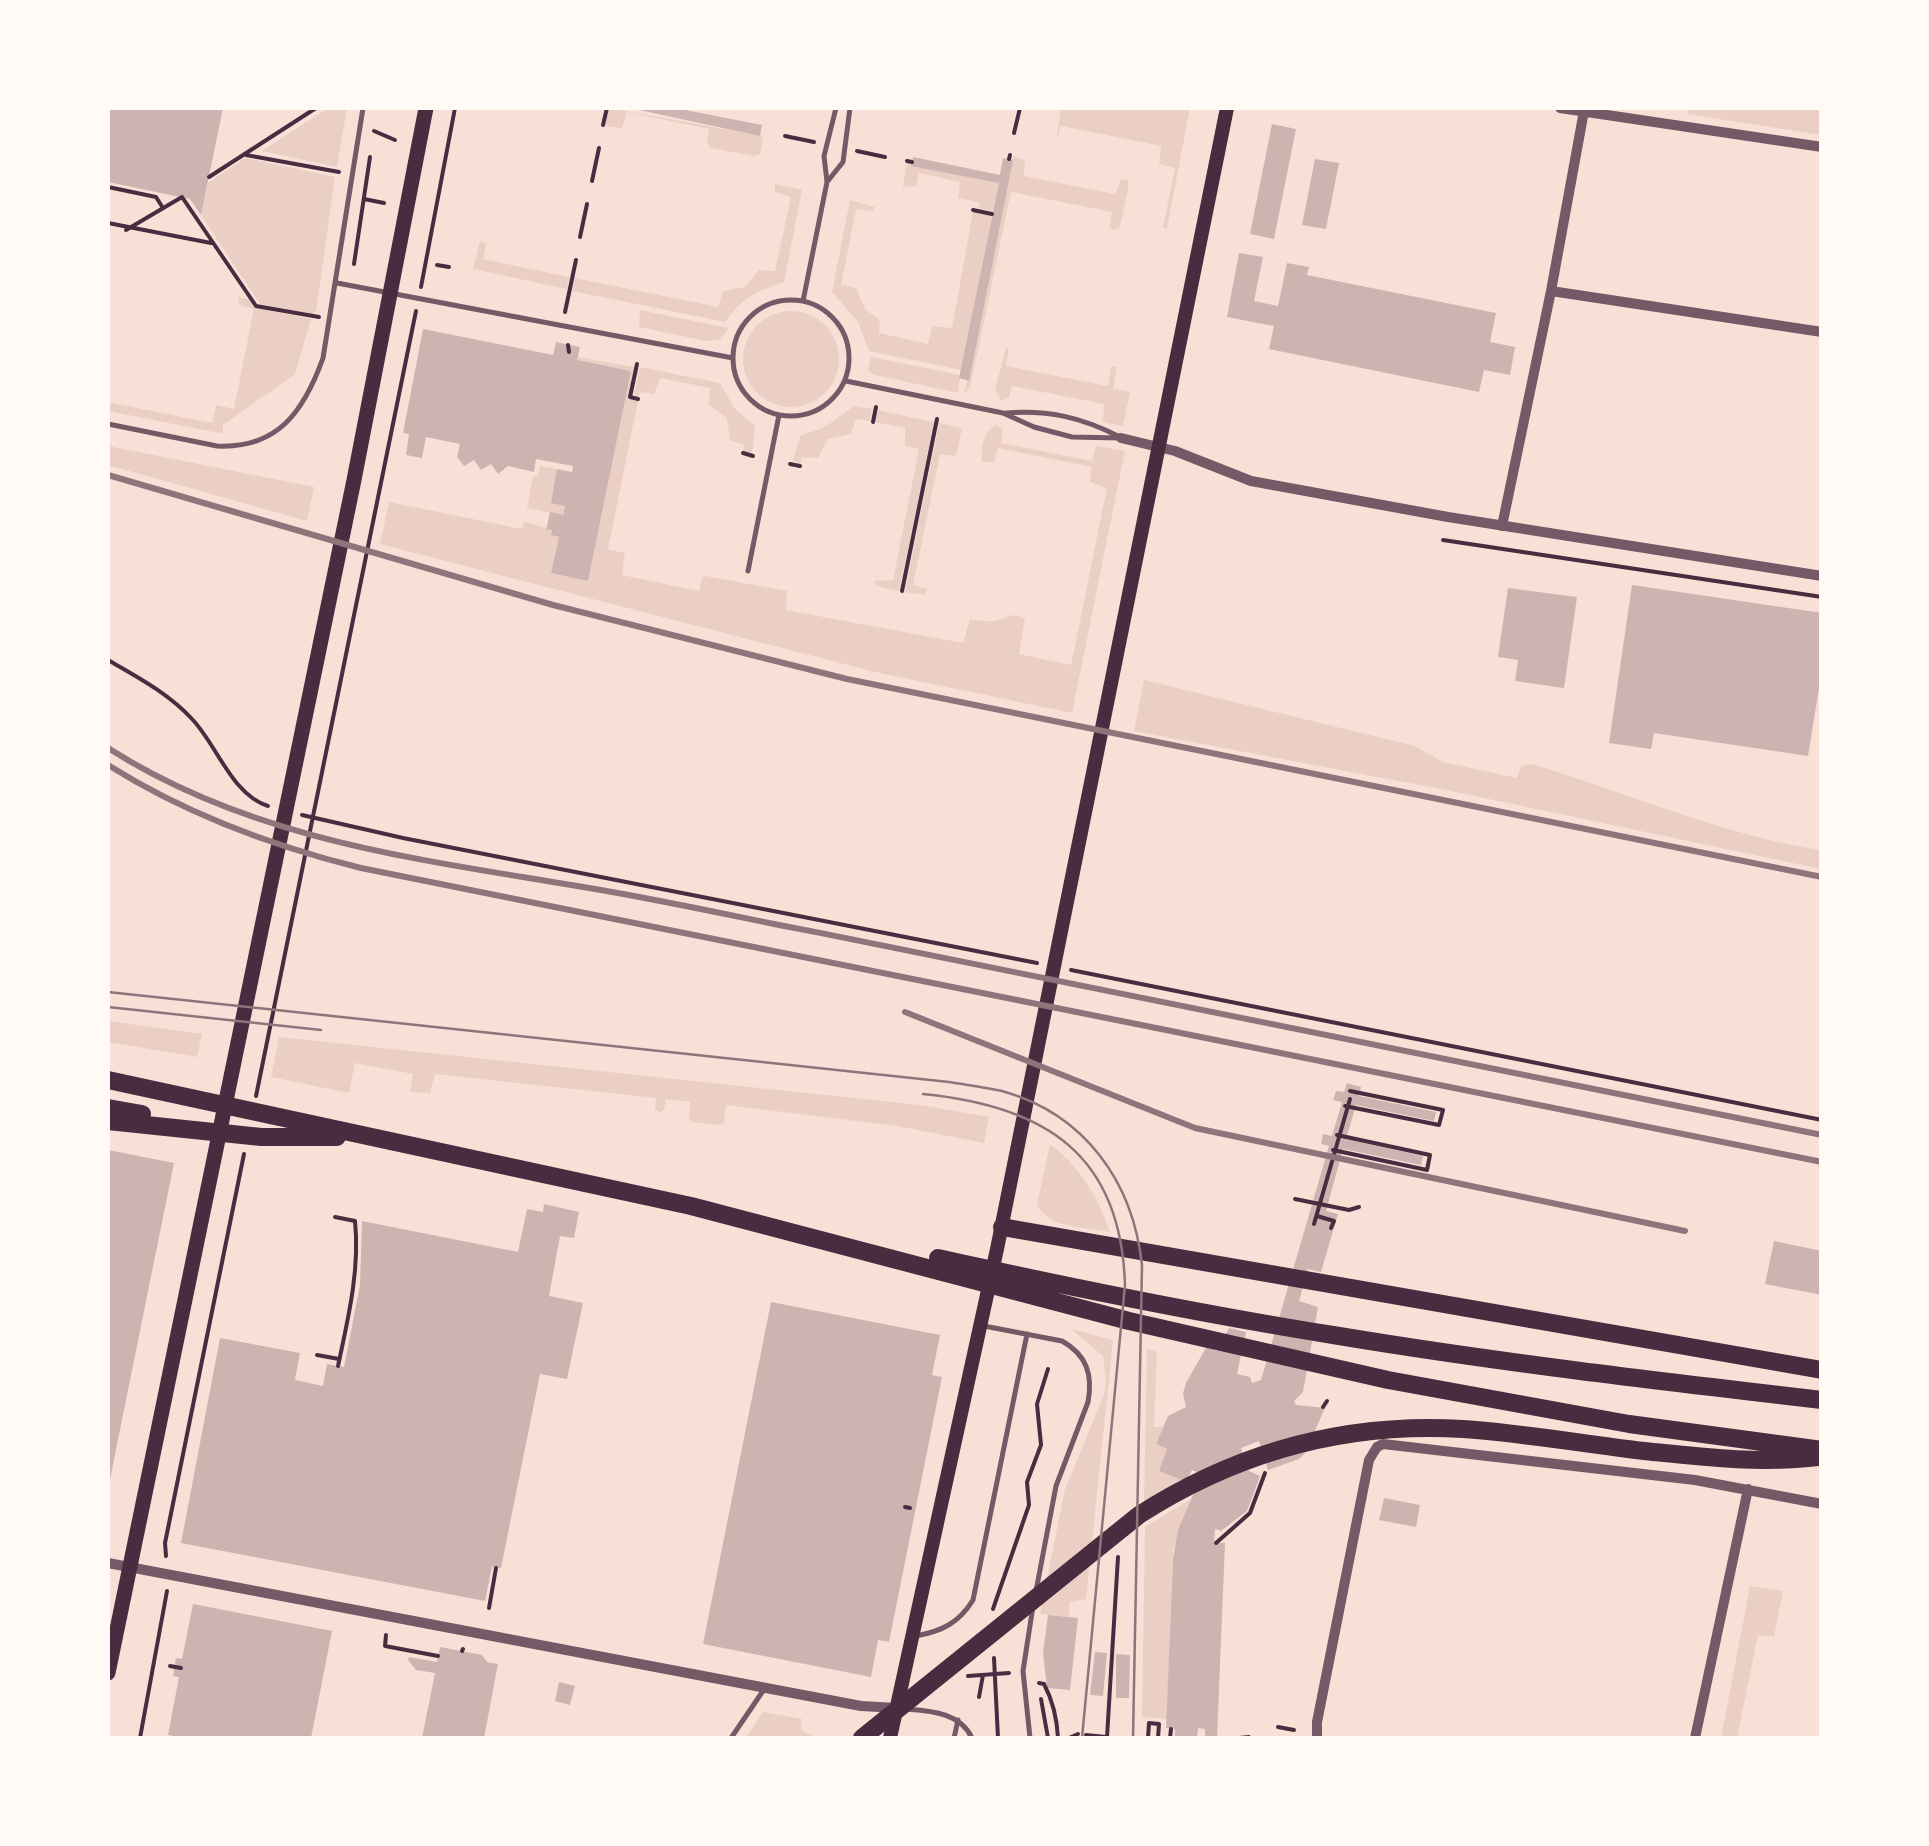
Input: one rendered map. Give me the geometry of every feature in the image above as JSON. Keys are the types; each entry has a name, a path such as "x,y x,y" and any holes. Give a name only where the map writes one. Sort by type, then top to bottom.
{"highway":[{"path":"108,1079 690,1206 1186,1335 1388,1380 1610,1421 1822,1453"},
{"path":"108,1079 1081,1290 1442,1352 1822,1400"},
{"path":"108,1108 212,1122 292,1120"},
{"path":"108,1121 261,1137 393,1138"},
{"path":"1002,1227 1822,1370"},
{"path":"862,1738 1139,1515 1186,1487 1252,1457 1323,1438 1397,1428 1482,1431 1728,1460 1766,1461 1822,1453"}],"main road":[{"path":"108,1672 111,1635 130,1567 197,1248 426,108"},
{"path":"890,1738 998,1249 1227,108"}],"street":[{"path":"1560,108 1822,148"},
{"path":"1502,526 1552,291 1584,111"},
{"path":"1552,291 1822,332"},
{"path":"1120,438 1175,451 1251,481 1502,526 1822,576"},
{"path":"1318,1738 1317,1722 1370,1460 1383,1444 1748,1489 1822,1504"},
{"path":"1695,1738 1748,1489"},
{"path":"108,1564 861,1706 896,1708"}],"lane":[{"path":"108,424 217,446 248,445 282,427 307,397 323,358 363,108"},
{"path":"804,301 827,182 824,156 836,108"},
{"path":"827,182 842,162 850,108"},
{"path":"336,283 733,358"},
{"path":"804,301 819,306 843,329 850,362 846,380 832,400 814,412 779,416 751,401 741,388 734,374 736,341 754,313 769,304 804,301"},
{"path":"846,380 1003,413 1034,427 1072,437 1120,438"},
{"path":"1003,413 1052,412 1093,423 1120,438"},
{"path":"748,572 779,416"},
{"path":"982,1326 1062,1341 1073,1347 1088,1366 1090,1388 1056,1486 1026,1640 1023,1671 1030,1738"},
{"path":"913,1636 938,1632 952,1624 973,1600 1027,1334"},
{"path":"731,1738 765,1688"},
{"path":"896,1708 958,1720 972,1738"},
{"path":"954,1738 958,1720"}],"path":[{"path":"209,177 316,108"},
{"path":"420,293 455,108"},
{"path":"603,126 607,108"},
{"path":"1014,133 1020,108"},
{"path":"376,119 374,131 394,140"},
{"path":"785,136 814,142"},
{"path":"354,264 372,148"},
{"path":"592,181 598,148"},
{"path":"857,151 885,156"},
{"path":"244,154 339,172"},
{"path":"108,187 156,197 162,208"},
{"path":"128,229 182,196 256,306 318,318"},
{"path":"364,200 384,203"},
{"path":"580,237 587,204"},
{"path":"973,210 992,214"},
{"path":"108,223 214,244"},
{"path":"565,312 576,260"},
{"path":"437,265 449,267"},
{"path":"256,1097 416,313"},
{"path":"568,344 569,352"},
{"path":"638,364 630,397 638,398"},
{"path":"873,422 876,407"},
{"path":"902,591 937,420"},
{"path":"743,454 754,456"},
{"path":"790,464 800,466"},
{"path":"1443,540 1822,598"},
{"path":"108,660 171,700 194,721 252,799 275,808"},
{"path":"292,812 372,832 1048,965"},
{"path":"1067,969 1822,1120"},
{"path":"1345,1106 1439,1125 1442,1110 1350,1091"},
{"path":"1314,1224 1350,1099"},
{"path":"1333,1150 1427,1170 1425,1161 1430,1154 1337,1135"},
{"path":"140,1738 167,1603 165,1543 244,1156"},
{"path":"1295,1199 1328,1208 1360,1207"},
{"path":"1317,1216 1334,1221 1331,1228"},
{"path":"335,1217 355,1220 356,1235 353,1288 338,1366"},
{"path":"1324,1226 1326,1218"},
{"path":"317,1355 339,1359"},
{"path":"992,1615 996,1593 1029,1505 1027,1482 1041,1445 1038,1404 1048,1370"},
{"path":"1323,1408 1326,1401"},
{"path":"1216,1543 1250,1513 1268,1469"},
{"path":"1086,1735 1107,1738 1119,1550"},
{"path":"489,1608 496,1568"},
{"path":"386,1634 384,1646 393,1650 438,1656"},
{"path":"993,1647 998,1738"},
{"path":"170,1666 181,1668"},
{"path":"956,1677 1008,1673"},
{"path":"979,1697 983,1675"},
{"path":"1039,1683 1048,1692 1058,1738"},
{"path":"1040,1691 1048,1738"},
{"path":"1148,1738 1149,1724 1159,1724 1158,1738"},
{"path":"1278,1727 1294,1730"},
{"path":"1170,1728 1170,1738"},
{"path":"1069,1738 1078,1734"},
{"path":"1240,1738 1251,1737"}],"shaded area":[{"path":"328,108 347,108 337,167 262,151"},
{"path":"609,108 763,136 760,154 711,148 707,143 709,129 627,112 622,128 605,126"},
{"path":"1061,108 1190,108 1167,228 1163,228 1175,168 1159,164 1161,146 1061,126 1056,141"},
{"path":"1688,108 1821,108 1821,135 1687,114"},
{"path":"1013,156 1025,160 1024,176 1115,194 1121,179 1129,184 1120,227 1114,230 1110,228 1112,212 1011,192 970,388 964,394"},
{"path":"245,158 335,177 316,311 312,314 260,304 201,215 208,183"},
{"path":"906,164 999,183 993,211 979,208 979,202 958,198 960,182 919,173 916,186 903,187"},
{"path":"775,184 802,190 784,282 751,296 726,322 572,291 575,278 718,307 723,291 745,287 759,270 775,271 791,197 775,192"},
{"path":"850,200 875,207 872,211 856,209 841,285 856,288 865,309 880,320 879,333 928,344 932,326 952,328 973,212 992,216 961,370 869,351 858,322 832,292"},
{"path":"480,241 486,243 483,259 569,277 567,289 473,269"},
{"path":"238,297 249,299 256,307 311,319 295,374 223,425 223,432 219,433 108,411 108,402 212,423 216,405 234,409 254,309 239,305"},
{"path":"640,310 729,328 719,340 706,341 639,327"},
{"path":"791,311 809,315 825,325 835,341 839,359 835,377 825,393 809,403 791,407 773,403 757,393 747,377 743,359 747,341 757,325 773,315"},
{"path":"1006,347 1006,366 1108,386 1111,367 1117,366 1113,389 1130,392 1123,426 1103,422 1104,404 1012,386 1009,398 1001,401 995,390"},
{"path":"577,357 634,367 628,399 638,401 608,549 625,553 622,575 699,591 706,576 787,591 786,610 963,643 970,619 992,621 1017,616 1025,619 1019,654 1071,665 1107,488 1090,482 1091,467 998,448 994,462 982,462 984,440 997,425 1003,429 1001,443 1092,461 1096,446 1125,451 1072,713 875,672 380,544 389,502 522,529 524,521 552,530 551,535 559,537 551,573 588,580 631,371"},
{"path":"871,357 960,375 958,393 875,375 868,371"},
{"path":"640,367 720,383 735,409 755,426 752,453 730,440 727,418 708,404 710,388 660,378 654,394 634,395"},
{"path":"854,406 872,409 870,421 856,419 851,434 828,439 818,458 793,461 800,436 825,427"},
{"path":"878,410 934,422 899,591 877,586 874,581 893,580 919,449 905,446 905,428 875,422"},
{"path":"939,423 962,428 957,454 940,454 913,585 928,589 924,595 905,592"},
{"path":"108,446 314,487 307,521 108,465"},
{"path":"540,466 557,469 565,506 563,515 527,508 533,476 538,476"},
{"path":"1144,680 1415,746 1443,762 1517,778 1521,766 1532,764 1711,824 1821,850 1821,869 1446,790 1134,731"},
{"path":"108,1021 202,1034 197,1057 108,1042"},
{"path":"279,1037 920,1105 989,1117 984,1143 897,1126 726,1105 724,1123 720,1125 692,1122 690,1102 666,1099 664,1110 659,1113 655,1109 656,1098 435,1074 430,1093 410,1092 413,1074 355,1063 349,1093 271,1077"},
{"path":"1050,1144 1087,1183 1110,1232 1059,1223 1037,1205"},
{"path":"1071,1329 1113,1340 1086,1599 1070,1602 1069,1617 1040,1614 1065,1489 1104,1395 1106,1381 1103,1356"},
{"path":"1147,1349 1157,1352 1154,1427 1163,1427 1156,1444 1167,1449 1159,1471 1180,1480 1144,1502"},
{"path":"1191,1499 1173,1550 1167,1719 1142,1717 1145,1527"},
{"path":"1750,1586 1783,1591 1774,1637 1758,1635 1737,1738 1721,1738"},
{"path":"763,1712 802,1719 801,1730 817,1738 746,1738"}],"building":[{"path":"108,108 223,108 201,215 190,199 108,182"},
{"path":"630,108 675,108 762,125 760,136"},
{"path":"1272,124 1296,129 1274,239 1250,234"},
{"path":"913,157 1000,175 1003,158 1013,160 969,381 959,378 999,183 911,166"},
{"path":"1315,159 1339,163 1326,229 1302,225"},
{"path":"1239,253 1263,257 1254,301 1278,306 1287,263 1309,267 1307,275 1496,313 1490,342 1515,347 1510,375 1484,370 1479,392 1269,349 1274,326 1227,317"},
{"path":"423,329 553,355 556,342 580,347 577,360 631,371 588,581 551,573 559,537 546,529 550,512 563,515 565,506 551,503 557,469 572,472 573,466 536,459 534,472 508,466 498,474 491,464 481,470 474,460 464,466 457,457 460,444 426,437 422,458 406,455 409,434 403,433"},
{"path":"1632,585 1822,613 1822,669 1808,756 1654,733 1651,749 1609,743"},
{"path":"1508,588 1577,597 1564,688 1515,681 1518,660 1498,657"},
{"path":"1347,1083 1361,1087 1359,1096 1436,1112 1434,1121 1356,1105 1346,1139 1423,1156 1421,1165 1343,1149 1326,1211 1338,1214 1321,1272 1308,1269 1299,1301 1318,1307 1303,1392 1294,1401 1296,1405 1325,1408 1299,1459 1268,1470 1259,1441 1241,1448 1249,1471 1260,1476 1247,1511 1221,1531 1215,1529 1214,1543 1225,1543 1217,1738 1205,1738 1205,1729 1198,1728 1197,1738 1175,1738 1175,1729 1166,1728 1173,1559 1178,1530 1202,1474 1192,1470 1186,1482 1159,1471 1167,1449 1156,1444 1168,1416 1186,1407 1186,1383 1207,1346 1217,1351 1229,1328 1246,1332 1237,1374 1250,1377 1252,1383 1261,1380 1329,1146 1321,1144 1323,1134 1332,1136 1342,1102 1333,1100 1336,1091 1344,1092"},
{"path":"108,1150 174,1163 109,1484 108,1483"},
{"path":"544,1204 579,1212 574,1238 560,1236 549,1296 583,1303 567,1379 540,1374 501,1568 492,1567 485,1601 181,1543 220,1338 300,1353 295,1380 323,1386 327,1364 344,1367 360,1285 362,1221 518,1252 527,1209 543,1212"},
{"path":"1774,1241 1822,1251 1822,1295 1765,1284"},
{"path":"771,1302 940,1335 932,1375 942,1377 889,1642 878,1640 871,1677 703,1644"},
{"path":"1384,1498 1420,1505 1416,1527 1379,1520"},
{"path":"193,1604 332,1631 311,1738 168,1735 179,1677 173,1676 176,1658 182,1659"},
{"path":"1048,1615 1078,1618 1070,1690 1047,1688 1043,1653"},
{"path":"440,1647 482,1655 487,1662 498,1664 484,1738 422,1738 435,1673 416,1670 408,1660 409,1657 437,1662"},
{"path":"1095,1652 1107,1653 1103,1696 1090,1695"},
{"path":"1116,1654 1130,1655 1129,1698 1116,1698"},
{"path":"559,1682 575,1686 570,1705 555,1701"}],"tram line":[{"path":"108,992 949,1082 1002,1091 1058,1116 1100,1156 1116,1180 1137,1235 1142,1265 1133,1738"},
{"path":"108,1007 321,1030"},
{"path":"923,1094 1005,1110 1039,1125 1068,1145 1091,1170 1109,1202 1120,1240 1125,1285 1082,1738"}],"railway":[{"path":"108,475 553,605 847,679 1822,877"},
{"path":"108,748 217,804 274,824 390,854 675,904 1822,1135"},
{"path":"108,765 168,799 230,827 361,868 1822,1162"},
{"path":"905,1012 1195,1128 1685,1231"}]}
